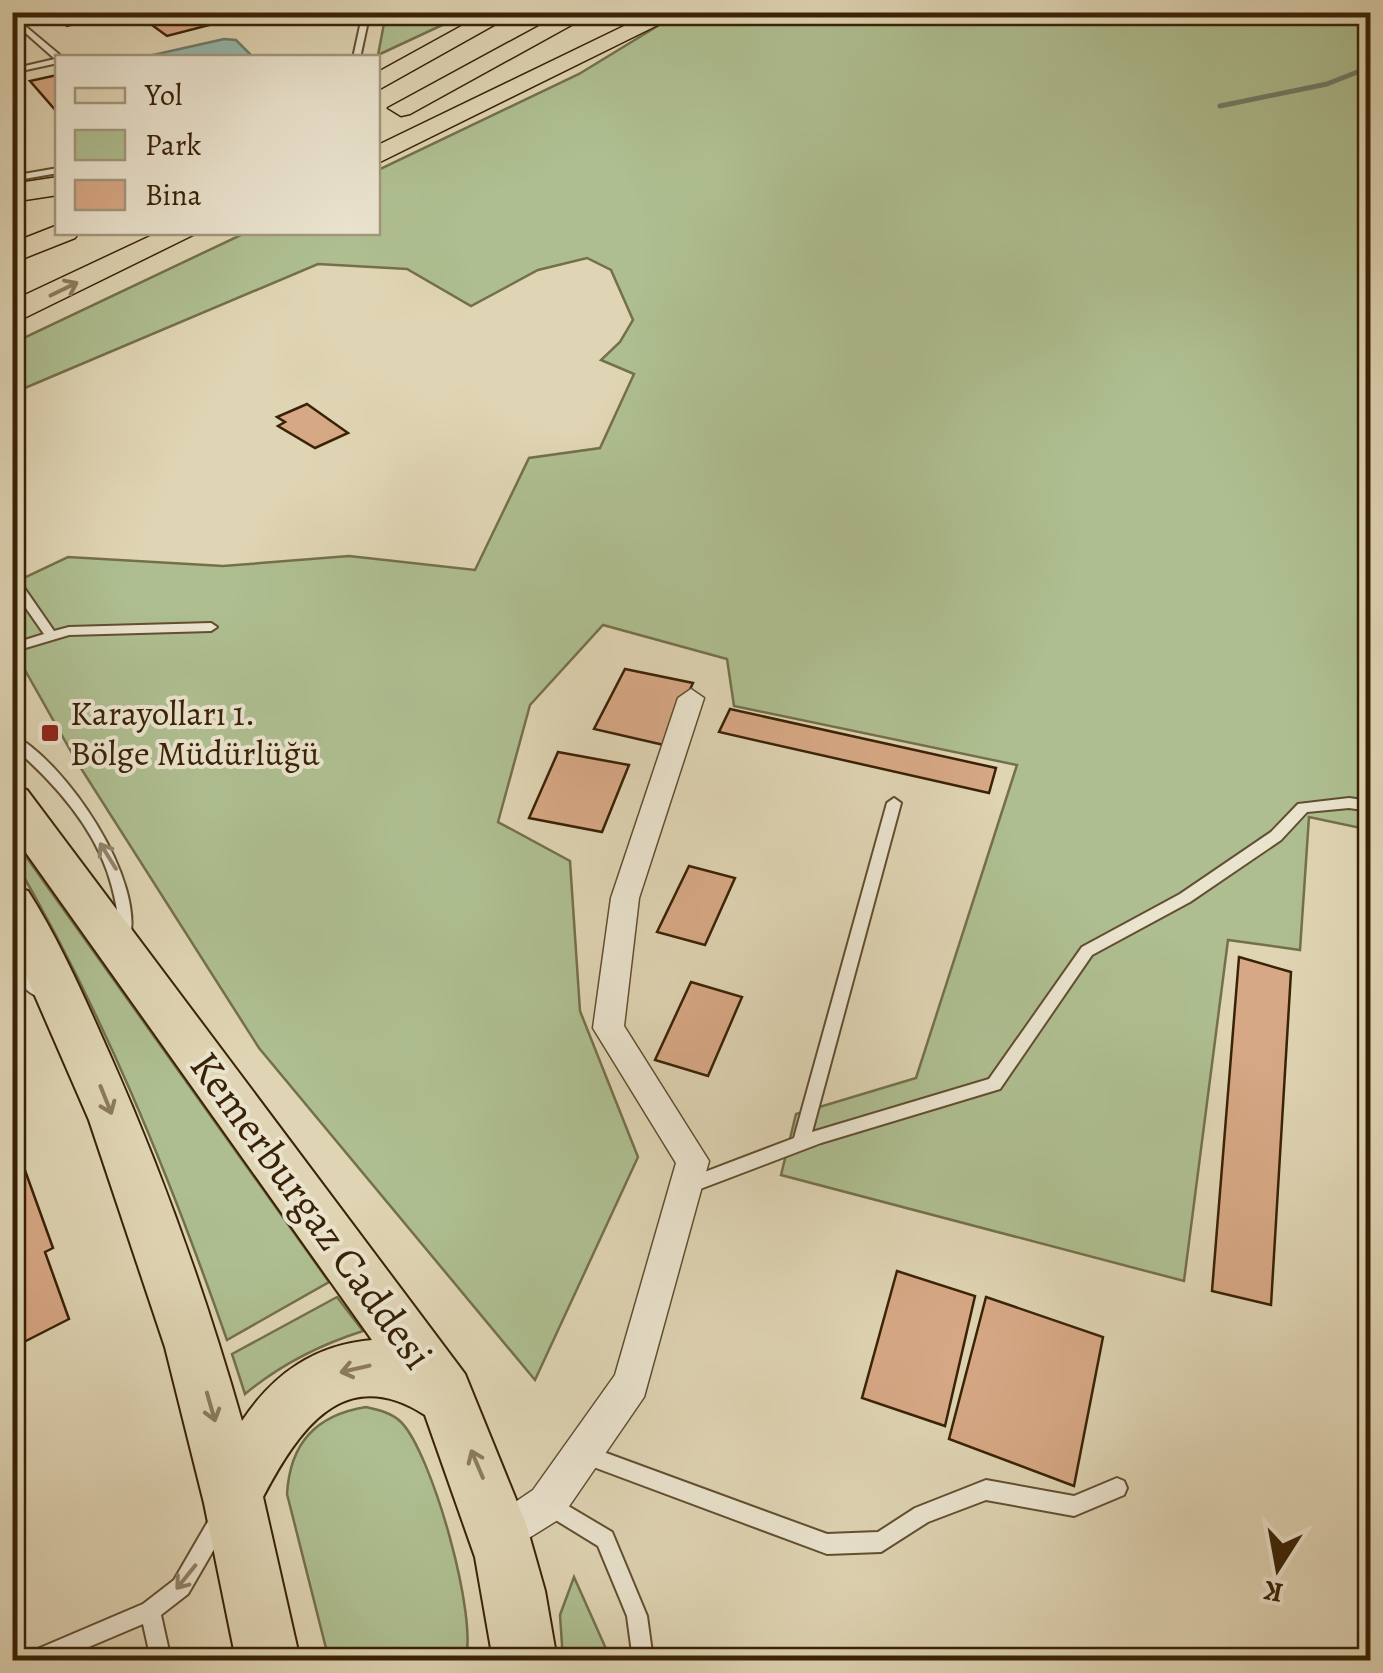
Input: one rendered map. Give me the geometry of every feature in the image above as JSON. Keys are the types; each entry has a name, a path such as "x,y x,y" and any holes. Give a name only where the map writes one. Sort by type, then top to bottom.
{"highway":[{"path":"380,81 506,12"},
{"path":"380,106 448,68 524,12"},
{"path":"380,119 584,12"},
{"path":"380,141 528,66 619,12"},
{"path":"380,154 673,12"},
{"path":"12,193 55,186"},
{"path":"12,212 26,220 29,231 12,246"},
{"path":"12,254 57,235"},
{"path":"12,284 123,235"},
{"path":"12,314 178,235"},
{"path":"116,264 201,235"}],"main road":[{"name":"Kemerburgaz Caddesi","path":"12,801 445,1394 481,1472 523,1520 524,1659"},
{"path":"12,903 66,1011 147,1201 233,1492 268,1660"},
{"path":"233,1492 265,1432 285,1406 337,1373 372,1365 406,1372 445,1394"}],"street":[{"path":"523,1520 582,1454 631,1384 693,1161 608,1028 625,898 691,698"}],"lane":[{"path":"357,55 367,12"},
{"path":"12,17 55,57"},
{"path":"12,71 55,61"},
{"path":"12,179 55,171"},
{"path":"12,451 12,462"},
{"path":"12,579 51,636"},
{"path":"12,648 51,636 113,628 211,627"},
{"path":"12,738 56,783 119,873 128,915 123,949"},
{"path":"801,1144 894,803"},
{"path":"686,1186 801,1144 994,1084 1087,951 1215,877 1276,836 1302,807 1349,803 1370,806"},
{"path":"12,968 66,1011"},
{"path":"582,1454 827,1544 881,1542 922,1514 986,1490 1074,1506 1117,1488"},
{"path":"35,1660 150,1611 181,1587 200,1561 233,1492"},
{"path":"523,1520 605,1539 637,1616 643,1660"},
{"path":"150,1611 161,1660"}],"green space":[{"path":"386,12 468,13 378,55"},
{"path":"679,13 1370,13 1370,830 1309,817 1300,950 1228,940 1184,1281 781,1175 796,1114 916,1078 1017,765 734,706 727,659 603,625 530,705 498,822 570,861 580,1011 638,1157 535,1380 259,1048 77,762 13,649 13,583 68,557 223,566 349,556 475,570 529,458 600,448 634,374 601,360 620,342 633,320 611,270 587,258 538,270 471,306 407,269 318,264 13,393 13,343 241,235 380,235 380,169 579,74"},
{"path":"12,837 329,1282 227,1340 132,1094 76,975 13,858"},
{"path":"337,1297 363,1331 301,1356 245,1394 232,1354"},
{"path":"366,1407 401,1422 413,1439 439,1500 465,1610 465,1660 329,1660 287,1494 289,1476 309,1434 333,1417"},
{"path":"574,1577 611,1660 563,1660 560,1615"}],"water":[{"path":"224,39 236,40 251,55 153,55"}],"building":[{"path":"50,12 74,12 86,21 67,26"},
{"path":"134,12 260,12 167,36"},
{"path":"55,75 55,109 30,81"},
{"path":"307,404 348,433 315,448 278,426 285,422 277,417"},
{"path":"625,669 693,683 664,745 594,729"},
{"path":"730,709 996,768 989,793 719,732"},
{"path":"558,752 629,765 602,832 529,818"},
{"path":"689,866 735,878 705,945 657,932"},
{"path":"1239,957 1291,972 1271,1305 1212,1291"},
{"path":"691,982 742,997 708,1076 655,1060"},
{"path":"18,1151 53,1248 45,1252 69,1319 12,1348 12,1154"},
{"path":"897,1271 975,1296 945,1426 862,1398"},
{"path":"986,1297 1103,1337 1074,1486 949,1439"}],"waterway":[{"path":"1220,106 1327,84 1370,67"}],"place":[{"name":"Karayolları 1. Bölge Müdürlüğü","path":"50,733"}]}
